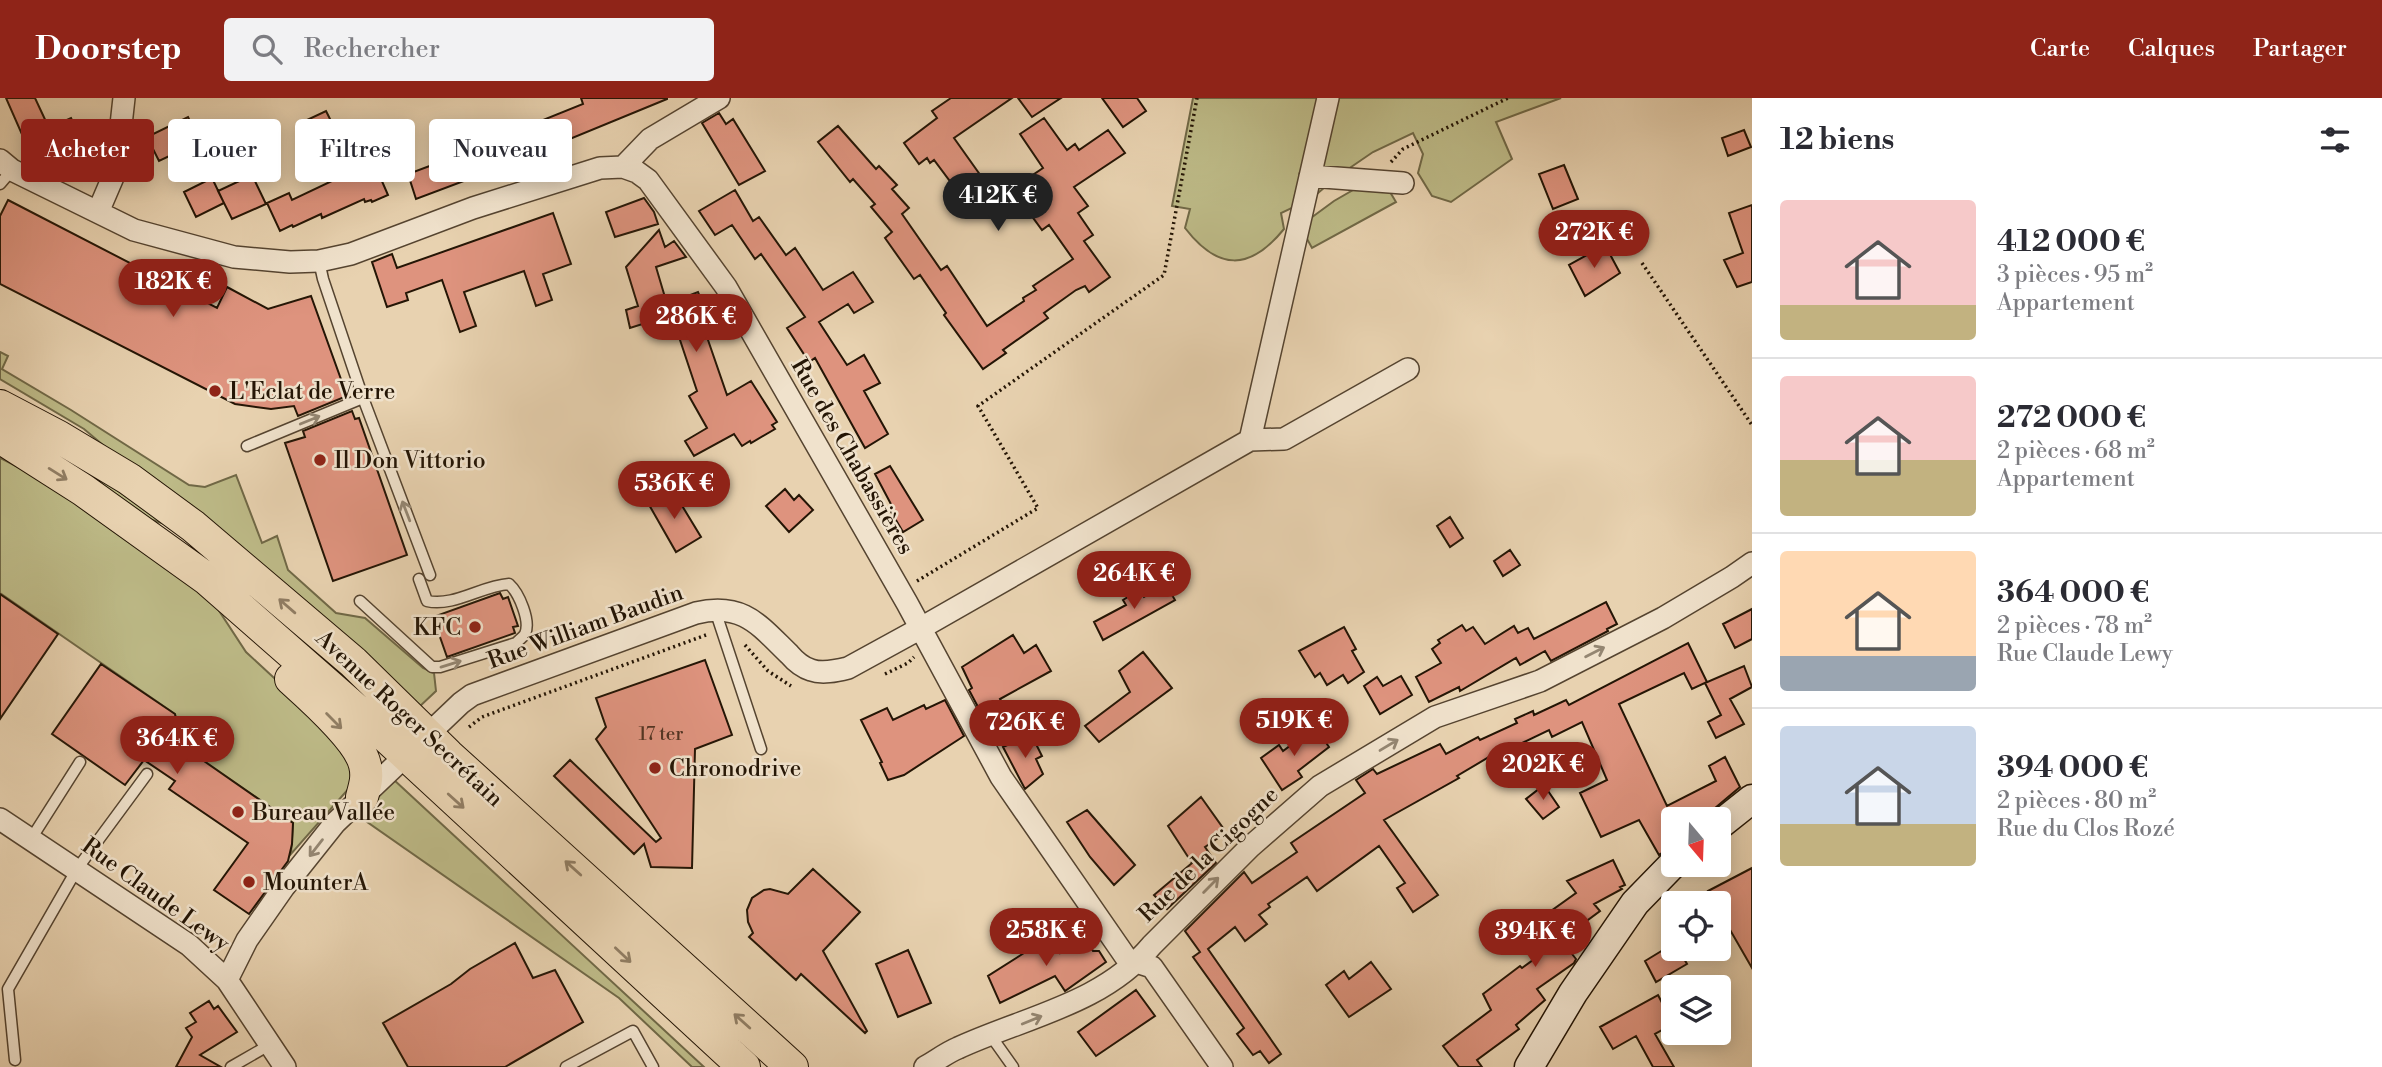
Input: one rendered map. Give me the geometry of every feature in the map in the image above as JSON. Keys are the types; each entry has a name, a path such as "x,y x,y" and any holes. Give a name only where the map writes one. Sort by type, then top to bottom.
{"main road":[{"path":"0,389 71,429 129,478"},
{"name":"Avenue Roger Secrétain","path":"0,406 129,478 193,526 353,663 417,744 448,755 792,1067"},
{"name":"Avenue Roger Secrétain","path":"0,437 83,490 207,579 417,744 744,1067"},
{"path":"207,579 259,648 344,732 361,754 367,779 362,797"}],"street":[{"path":"98,212 116,170 124,98"},
{"path":"4,171 134,230 234,257 267,262 319,261 377,246 473,208 540,186 600,168 623,167 650,139 719,98"},
{"path":"1328,98 1250,440 1284,439 1408,369"},
{"name":"Rue des Chabassières","path":"623,167 638,172 648,180 726,287 901,592 1001,777 1127,958 1152,967 1222,1067"},
{"path":"1310,176 1403,183"},
{"name":"Rue William Baudin","path":"227,980 247,940 284,887 335,823 472,695 696,613 715,610 733,611 749,617 800,665 812,671 848,668 1250,440"},
{"name":"Rue de la Cigogne","path":"925,1067 957,1048 1076,1002 1138,962 1250,847 1320,786 1435,717 1541,681 1663,618 1732,578 1752,562"},
{"path":"1731,816 1752,799"},
{"name":"Rue Claude Lewy","path":"0,819 189,945 227,980 285,1067"},
{"path":"1529,1067 1573,993 1636,903 1661,877"}],"lane":[{"path":"319,261 363,398 430,575"},
{"path":"247,446 363,398"},
{"path":"360,601 432,667 440,667 516,643 525,635 526,621 514,589 509,584 495,585 440,604 427,601 419,579"},
{"path":"715,610 761,749"},
{"path":"31,839 80,762"},
{"path":"15,1060 8,989 78,869 147,774"},
{"path":"566,1067 633,1031 653,1067"},
{"path":"991,1035 1013,1067"},
{"path":"231,1067 271,1044"}],"path":[{"path":"901,592 1038,509 978,407 1164,275 1197,98"},
{"path":"1374,181 1404,149 1508,98"},
{"path":"1642,263 1752,425"},
{"path":"877,678 908,663 917,655 921,628"},
{"path":"466,729 482,717 709,634 724,634 743,644 768,671 787,685 796,688"}],"shaded area":[{"path":"1193,98 1561,98 1496,122 1512,159 1451,202 1432,196 1418,173 1423,154 1413,133 1373,152 1311,199 1281,213 1284,229 1271,243 1259,253 1234,260 1222,258 1197,242 1185,228 1190,209 1172,206"},
{"path":"1374,178 1390,192 1396,202 1312,248 1300,226 1334,201"},
{"path":"0,352 8,356 2,369 189,485 205,487 236,475 262,543 277,536 288,570 336,613 365,618 423,668 434,673 436,691 417,709 84,429 0,379"},
{"path":"0,458 63,490 210,597 246,652 326,726 355,763 351,786 291,854 293,823 181,746 175,714 0,593"},
{"path":"64,459 77,463 168,525 146,518"},
{"path":"393,779 704,1067 692,1067 619,998 360,817"}],"building":[{"path":"6,98 35,98 45,119 21,119 21,132"},
{"path":"581,98 667,98 572,138 572,119 546,119 583,104"},
{"path":"951,98 1012,98 954,138 998,200 976,216 934,160 930,163 927,158 919,164 904,143 937,118 932,111"},
{"path":"1018,98 1061,98 1032,117"},
{"path":"1102,98 1137,98 1146,111 1123,127"},
{"path":"326,111 330,119 309,119"},
{"path":"719,113 726,124 733,119 765,171 739,185 702,123"},
{"path":"1044,118 1067,150 1075,144 1079,150 1108,130 1125,153 1074,187 1088,206 1078,213 1093,235 1084,241 1110,277 1089,292 1085,286 1076,290 1044,313 1048,318 1003,350 1006,353 983,369 944,315 946,313 920,275 914,279 885,238 892,232 871,207 875,204 853,179 850,182 818,142 838,126 876,169 879,166 897,185 892,189 909,208 902,214 941,270 947,266 987,326 1024,301 1023,298 1036,290 1033,286 1073,259 1049,225 1042,230 1012,189 1043,168 1020,134"},
{"path":"168,127 168,157 159,161 154,151 154,134"},
{"path":"1744,130 1751,147 1728,156 1722,138"},
{"path":"1564,165 1578,199 1553,209 1539,174"},
{"path":"429,166 429,182 461,182 416,199 411,182 415,182 415,171"},
{"path":"204,182 214,182 224,203 196,217 184,192"},
{"path":"237,182 255,182 266,204 232,219 218,191"},
{"path":"330,182 382,182 388,195 372,202 365,202 364,199 322,218 321,214 280,231 267,203 289,193 292,200"},
{"path":"735,190 753,221 759,217 786,255 795,248 823,290 853,272 873,302 854,313 848,304 819,322 847,365 864,355 880,383 864,391 888,434 865,448 815,358 809,362 787,328 805,317 761,254 755,259 732,225 715,235 699,211"},
{"path":"644,198 654,212 658,224 615,237 606,212"},
{"path":"8,200 217,308 227,287 268,309 311,296 347,396 298,416 294,406 271,409 235,404 0,284 0,216"},
{"path":"1752,205 1752,282 1737,287 1724,260 1743,253 1729,213"},
{"path":"553,213 571,264 543,274 552,300 536,306 524,271 464,292 476,326 460,332 442,280 406,293 408,300 387,307 372,262 392,254 397,268"},
{"path":"659,230 665,247 674,241 686,257 656,267 667,304 698,292 705,309 698,311 727,395 751,381 777,422 772,425 775,429 751,443 750,441 742,446 734,434 694,456 685,441 707,428 689,396 697,391 675,325 658,330 655,320 630,328 626,310 638,306 626,267"},
{"path":"1605,245 1620,273 1585,296 1569,265"},
{"path":"352,411 355,419 359,418 407,555 333,581 285,443 305,437 303,431"},
{"path":"890,466 923,520 903,532 890,510 893,508 875,474"},
{"path":"785,489 794,500 799,495 813,510 789,532 766,506"},
{"path":"669,491 678,506 681,504 701,537 676,552 648,503"},
{"path":"1450,517 1463,538 1450,547 1437,526"},
{"path":"1510,550 1520,565 1503,576 1494,561"},
{"path":"1165,583 1175,600 1103,640 1094,622 1126,605 1123,600 1139,590 1144,597"},
{"path":"500,593 503,599 508,597 518,626 513,627 515,633 447,657 433,617"},
{"path":"0,594 58,634 0,719"},
{"path":"1606,602 1617,624 1551,661 1545,651 1520,665 1516,658 1460,691 1459,687 1429,702 1416,677 1441,663 1432,649 1440,643 1438,640 1462,625 1466,631 1473,627 1485,644 1514,626 1518,633 1528,628 1534,639"},
{"path":"1752,609 1752,639 1735,648 1723,624"},
{"path":"1344,627 1356,649 1352,651 1364,672 1348,683 1343,675 1327,685 1320,673 1315,677 1299,651"},
{"path":"1013,635 1024,653 1036,645 1051,671 1000,699 1005,709 986,722 969,690 972,688 962,667"},
{"path":"1688,643 1707,682 1692,689 1684,673 1619,704 1667,806 1716,781 1709,766 1725,757 1740,787 1716,807 1661,807 1659,855 1639,820 1601,837 1580,793 1607,780 1582,722 1552,737 1549,730 1495,756 1494,754 1457,776 1459,778 1384,820 1438,895 1425,904 1413,912 1397,888 1405,883 1379,846 1317,891 1307,877 1268,904 1270,907 1259,915 1267,924 1245,941 1235,927 1208,949 1281,1054 1269,1063 1260,1051 1253,1055 1237,1034 1244,1028 1193,957 1200,952 1185,931 1244,872 1252,883 1297,852 1291,843 1365,793 1356,780 1373,769 1377,774 1440,744 1446,754 1478,737 1480,740 1517,723 1515,719 1533,711 1534,715 1566,700 1569,705"},
{"path":"1143,652 1172,688 1099,742 1085,726 1130,692 1119,671"},
{"name":"Chronodrive","path":"705,660 732,735 695,749 692,868 651,867 644,844 634,854 554,776 570,760 656,842 661,838 596,739 606,727 596,698"},
{"path":"101,664 175,714 181,745 293,823 288,861 249,914 214,890 248,843 169,789 175,781 144,760 125,785 52,734"},
{"path":"1744,666 1752,687 1730,699 1744,724 1716,738 1708,722 1721,715 1705,683"},
{"path":"1401,676 1412,695 1380,714 1364,686 1377,677 1383,686"},
{"path":"945,700 964,736 904,775 888,780 861,720 887,708 893,720 924,705 926,709"},
{"path":"1315,727 1329,747 1298,771 1302,777 1282,790 1261,758 1279,745 1283,751"},
{"path":"1031,734 1042,756 1036,759 1043,774 1025,789 1003,747"},
{"path":"1544,785 1559,807 1543,819 1526,799"},
{"path":"1201,797 1223,828 1221,829 1224,834 1205,847 1216,863 1167,909 1154,895 1192,863 1168,826"},
{"path":"1087,810 1135,865 1114,885 1090,857 1067,822"},
{"path":"1613,860 1625,885 1594,904 1600,911 1561,940 1576,959 1574,963 1537,989 1545,1000 1516,1025 1519,1029 1477,1060 1482,1067 1459,1067 1443,1046 1491,1010 1483,994 1555,944 1537,921 1576,893 1567,881"},
{"path":"1752,868 1752,968 1731,932 1731,891 1708,891"},
{"path":"813,869 860,912 823,951 867,1031 865,1033 801,974 796,980 749,937 753,933 747,910 752,898 770,889 788,894"},
{"path":"1049,937 1060,953 1084,937 1093,951 1099,951 1106,962 1065,991 1055,976 1000,1003 988,976"},
{"path":"515,943 533,978 555,970 583,1022 505,1067 408,1067 383,1023"},
{"path":"908,950 931,1003 898,1017 876,964"},
{"path":"1661,951 1661,961 1685,961 1687,964 1668,975 1661,975 1661,979 1656,982 1645,961"},
{"path":"1371,962 1391,989 1349,1017 1326,985 1344,971 1349,979"},
{"path":"1136,990 1155,1016 1096,1056 1078,1032"},
{"path":"1658,995 1661,1001 1661,1031 1655,1034 1674,1067 1653,1067 1636,1036 1613,1049 1600,1027"},
{"path":"209,1001 214,1009 218,1006 237,1032 200,1055 221,1067 176,1067 192,1037 186,1028 196,1022 190,1013"}],"place":[{"name":"L'Eclat de Verre","path":"215,391"},
{"name":"Il Don Vittorio","path":"320,460"},
{"name":"KFC","path":"475,627"},
{"name":"Chronodrive","path":"655,768"},
{"name":"Bureau Vallée","path":"238,812"},
{"name":"MounterA","path":"249,882"}]}
